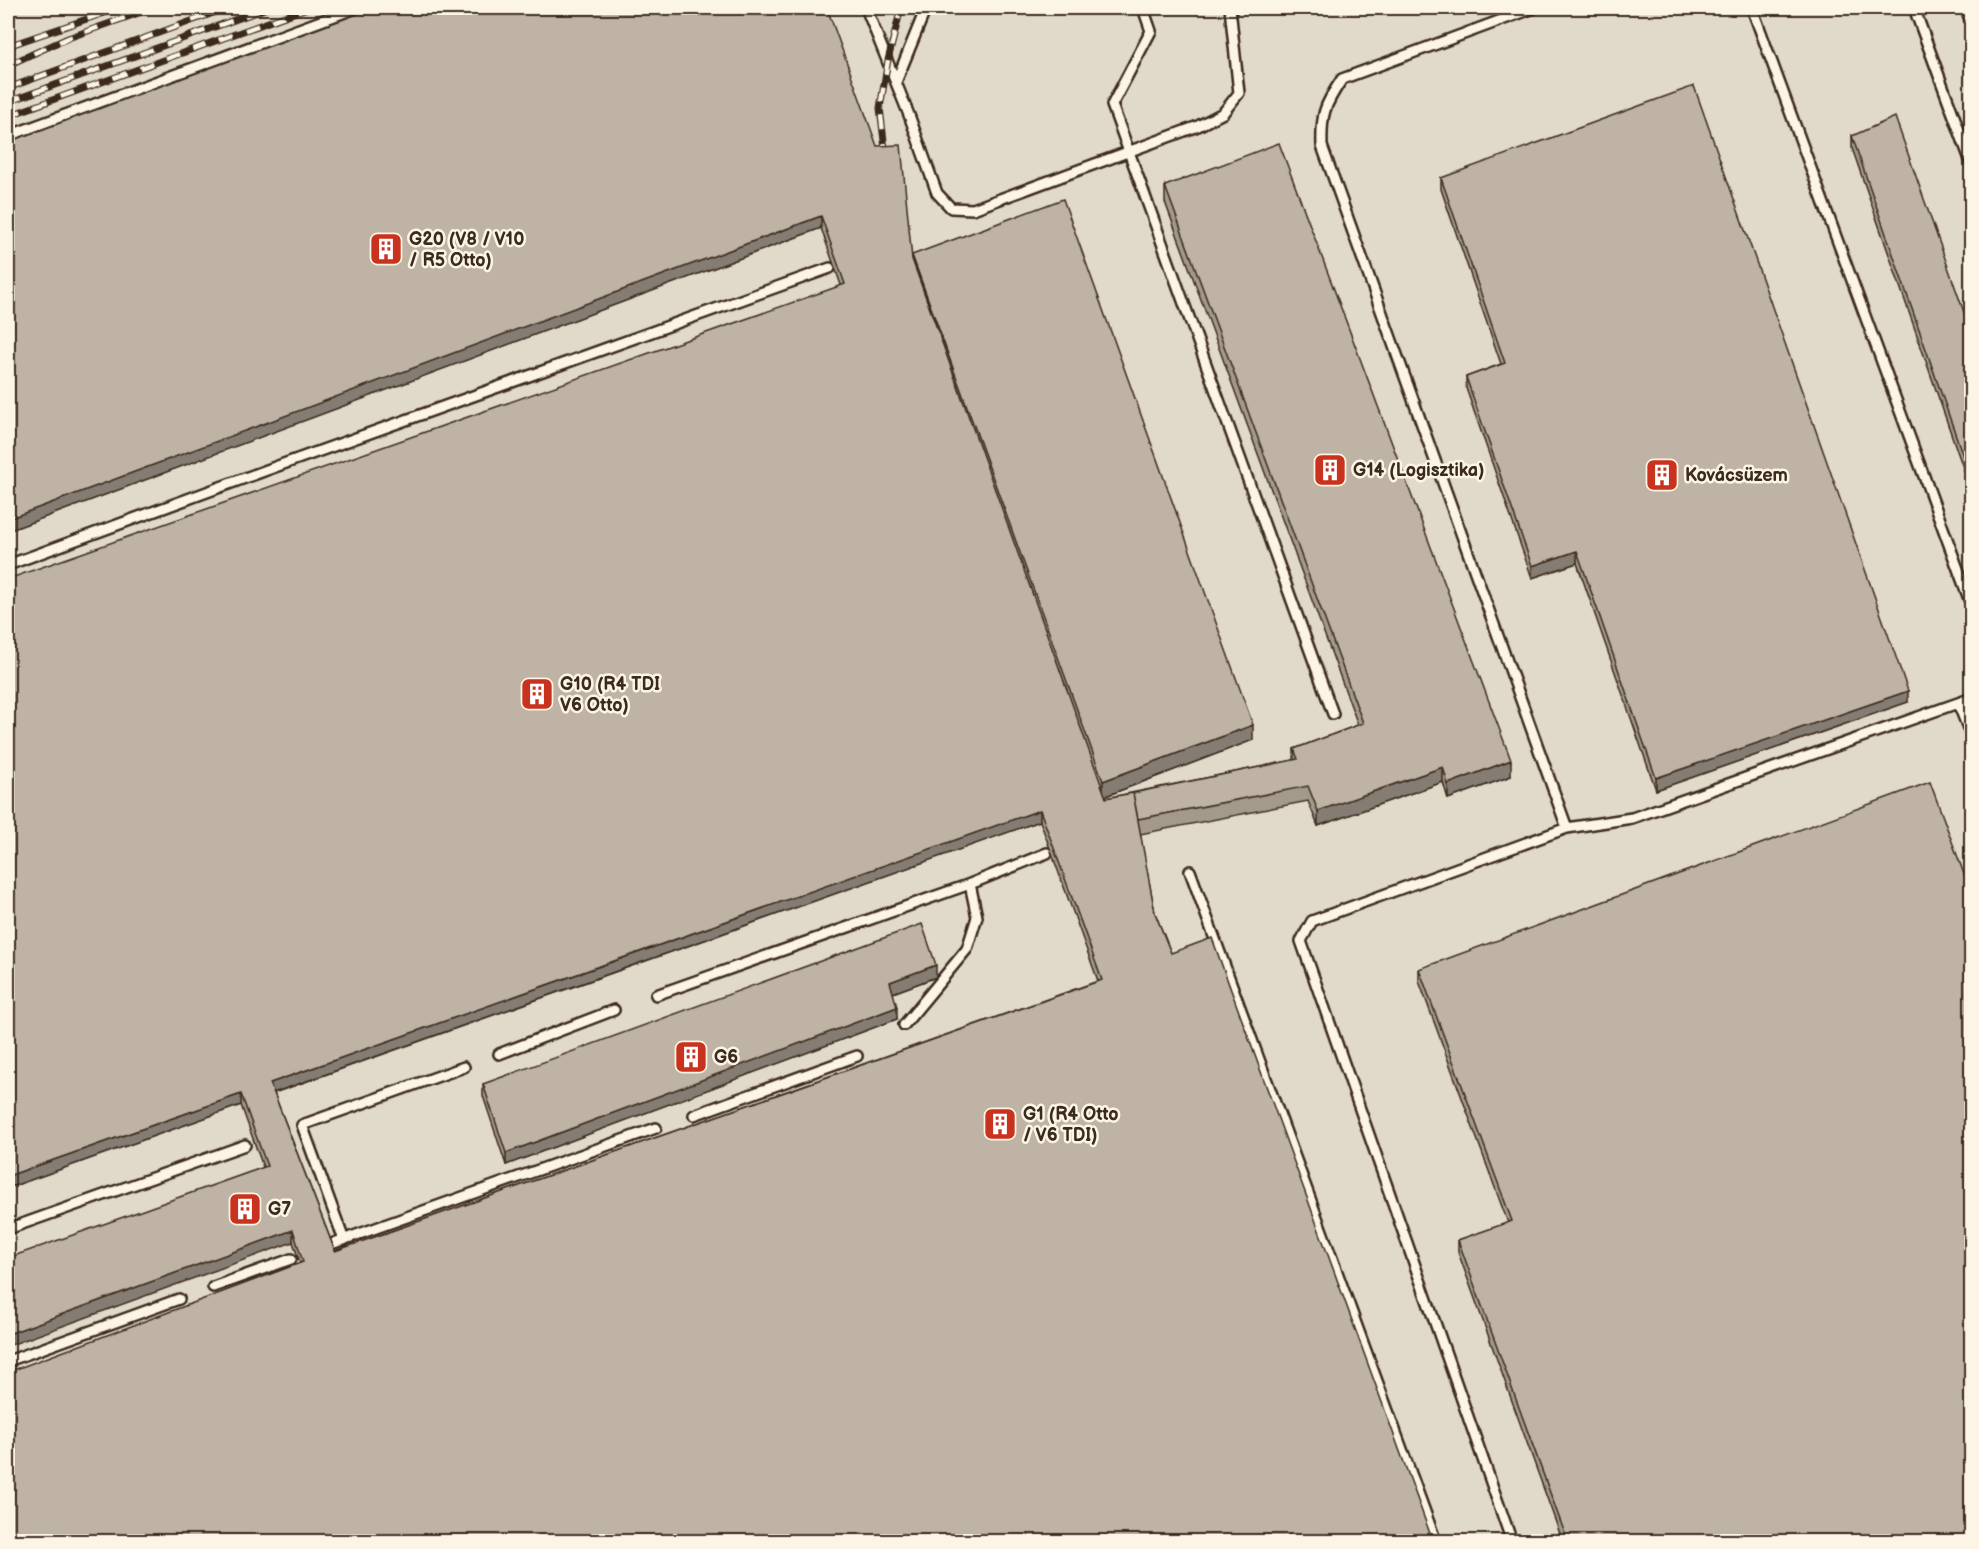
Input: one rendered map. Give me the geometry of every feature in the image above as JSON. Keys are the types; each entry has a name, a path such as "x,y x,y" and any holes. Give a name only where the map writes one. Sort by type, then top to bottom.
{"lane":[{"path":"8,136 356,8"},
{"path":"866,8 937,193 951,208 973,209 1198,126 1223,113 1239,93 1230,8"},
{"path":"896,82 926,8"},
{"path":"1143,8 1151,31 1112,105 1127,152 1334,714"},
{"path":"1534,8 1342,79 1328,100 1321,120 1322,146 1567,828"},
{"path":"1752,8 1971,607"},
{"path":"1914,8 1971,165"},
{"path":"8,566 264,471 830,268"},
{"path":"1512,1542 1301,941 1312,921 1567,828 1632,818 1971,698"},
{"path":"1958,703 1971,738"},
{"path":"656,995 970,884 1047,853"},
{"path":"1190,871 1436,1542"},
{"path":"904,1025 967,949 977,917 970,884"},
{"path":"499,1054 614,1010"},
{"path":"694,1115 857,1056"},
{"path":"344,1240 302,1125 464,1066"},
{"path":"334,1243 656,1128"},
{"path":"8,1229 245,1145"},
{"path":"213,1287 291,1259"},
{"path":"8,1361 179,1299"}],"shaded area":[{"path":"8,8 1971,8 1971,1541 8,1542"}],"building":[{"path":"374,8 827,8 877,146 901,145 912,259 1106,798 1133,793 1155,913 1171,953 1212,938 1432,1539 1426,1542 8,1542 8,1372 303,1262 293,1230 8,1334 8,1258 267,1166 241,1094 8,1176 8,579 845,284 821,216 8,519 8,142","holes":["1040,810 1102,980 335,1251 270,1083"]},
{"path":"1963,8 1971,8 1971,29"},
{"name":"Kovácsüzem","path":"1694,86 1908,691 1656,778 1577,551 1532,566 1466,377 1505,363 1441,178"},
{"path":"1895,117 1971,332 1971,479 1852,136"},
{"name":"G14 (Logisztika)","path":"1279,143 1511,760 1448,784 1443,767 1318,811 1308,786 1138,819 1133,793 1298,759 1294,749 1363,723 1165,186"},
{"path":"1063,199 1253,725 1103,781 912,255"},
{"path":"1930,782 1971,893 1971,1542 1568,1542 1458,1240 1512,1221 1419,969"},
{"name":"G6","path":"922,924 936,965 890,982 897,1007 506,1153 483,1084"}],"railway":[{"path":"8,46 119,8"},
{"path":"8,65 68,38 153,8"},
{"path":"8,88 227,8"},
{"path":"8,102 267,8"},
{"path":"8,116 307,8"},
{"path":"886,157 880,108 888,60 901,8"}],"place":[{"name":"G20 (V8 / V10 / R5 Otto)","path":"386,249"},
{"name":"G14 (Logisztika)","path":"1330,470"},
{"name":"Kovácsüzem","path":"1662,475"},
{"name":"G10 (R4 TDI V6 Otto)","path":"537,694"},
{"name":"G6","path":"691,1057"},
{"name":"G1 (R4 Otto / V6 TDI)","path":"1000,1124"},
{"name":"G7","path":"245,1209"}]}
